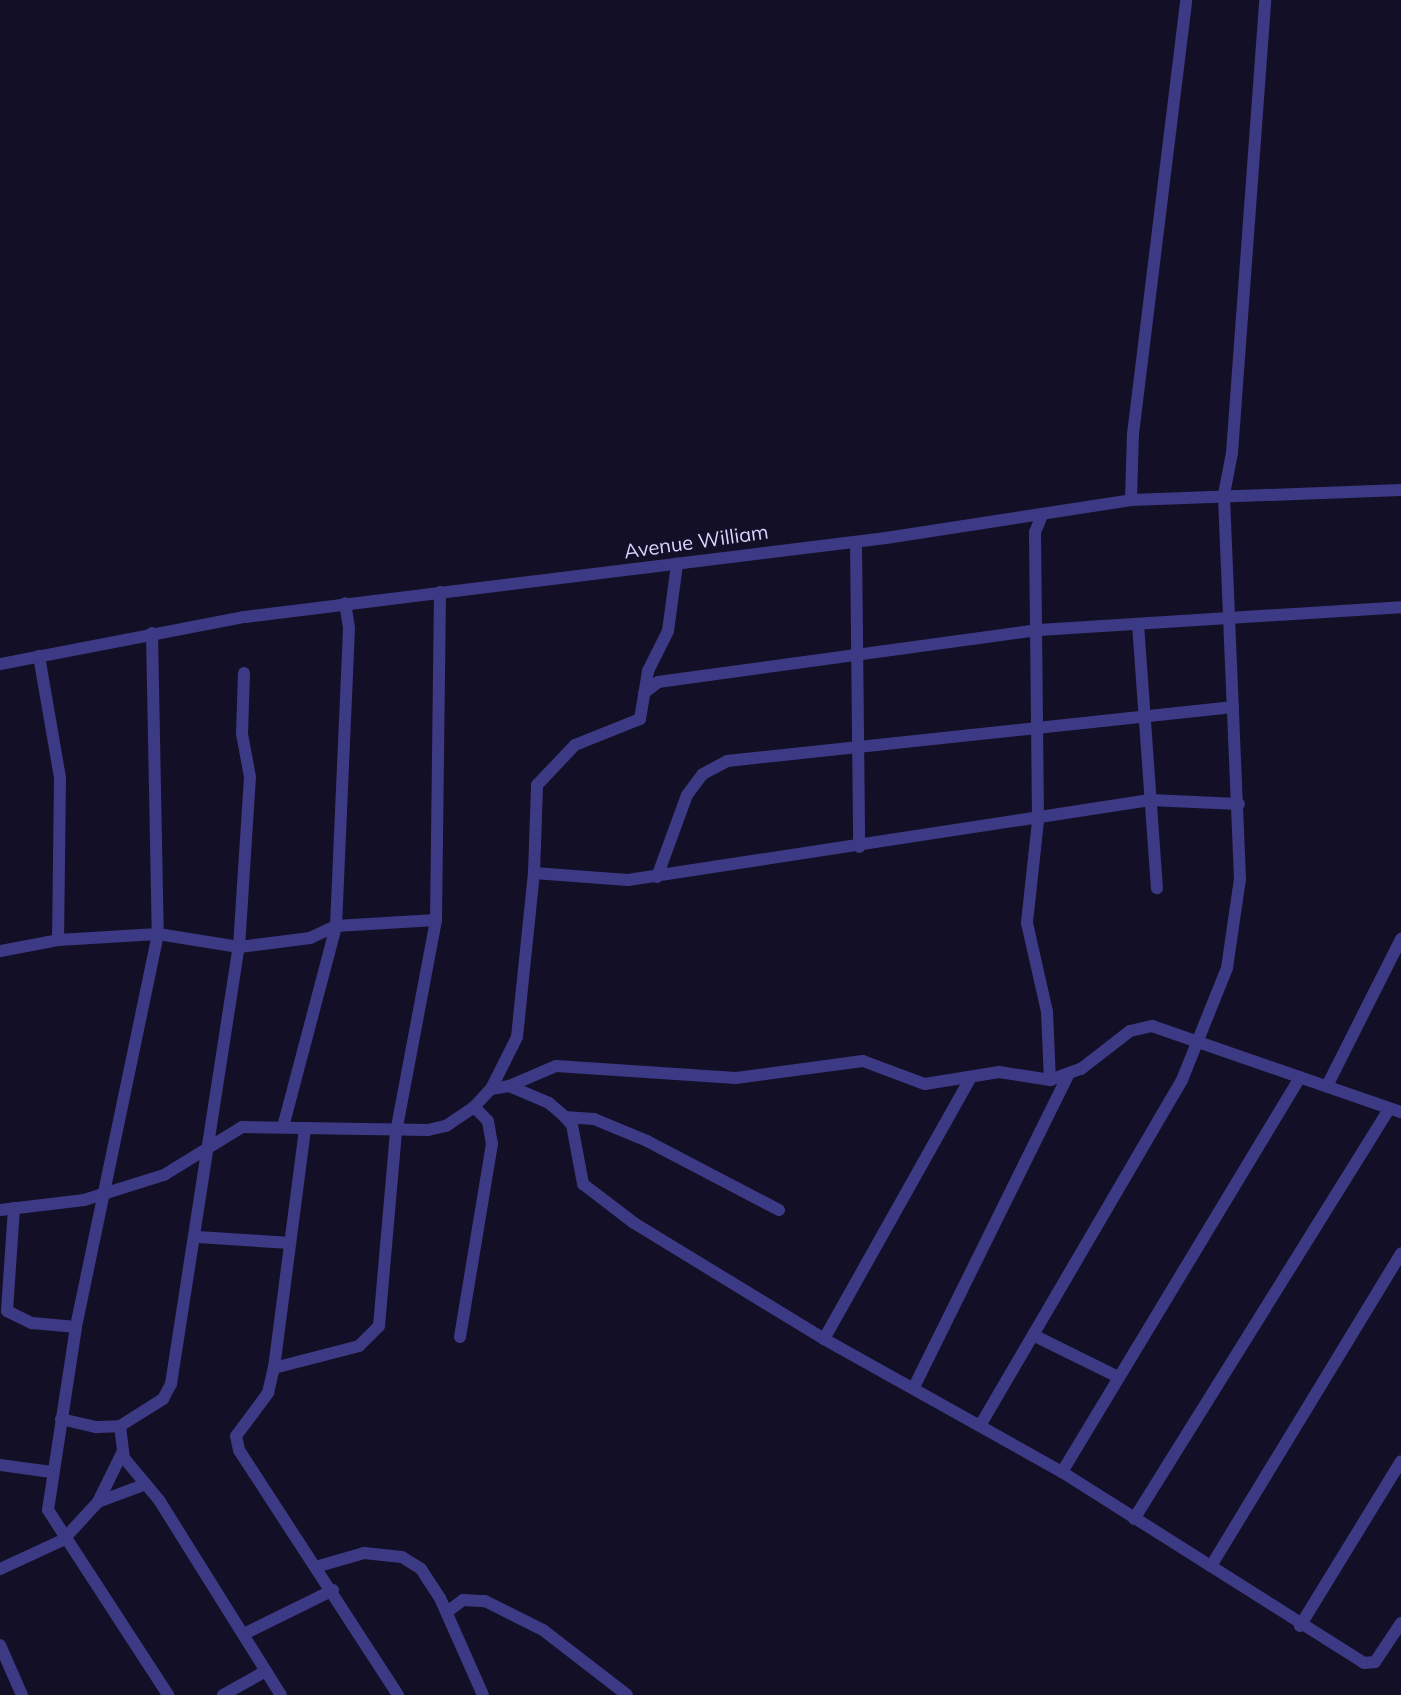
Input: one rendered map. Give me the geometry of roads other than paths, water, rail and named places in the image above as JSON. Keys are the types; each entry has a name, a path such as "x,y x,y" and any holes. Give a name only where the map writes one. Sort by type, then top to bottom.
{"street":[{"path":"1131,500 1133,434 1186,0"},
{"path":"981,1424 1200,1042 1227,968 1237,920 1239,804 1224,494 1265,0"},
{"name":"Avenue William","path":"0,664 152,633 345,603 856,542 1131,500 1224,494 1401,490"},
{"path":"1042,515 1035,532 1039,630 1038,821 1027,923 1047,1012 1050,1080"},
{"path":"856,542 855,747 859,847"},
{"path":"76,1327 32,1323 7,1311 7,1209 104,1194 181,1169 210,1143 242,1127 396,1132 446,1126 474,1107 491,1089 517,1037 534,873 537,785 575,745 596,733 636,723 642,696 668,631 677,564"},
{"path":"274,1368 359,1346 379,1326 396,1132 411,1027 436,920 440,592"},
{"path":"283,1127 336,926 349,628 345,603"},
{"path":"642,696 654,682 1039,630 1401,607"},
{"path":"1138,624 1142,718 1157,888"},
{"path":"152,633 158,934 76,1327 48,1510 63,1540 168,1695"},
{"path":"39,656 60,778 58,940"},
{"path":"61,1419 97,1427 120,1426 163,1399 171,1384 198,1237 239,947 250,777 242,734 244,673"},
{"path":"657,877 687,795 703,774 727,761 1233,707"},
{"path":"534,873 597,879 657,877 1038,821 1150,800 1239,804"},
{"path":"0,951 58,940 158,934 239,947 310,938 336,926 436,920"},
{"path":"1327,1086 1401,939"},
{"path":"491,1089 509,1086 556,1066 736,1078 863,1061 925,1084 969,1081 999,1072 1050,1080 1068,1076 1139,1028 1152,1026 1395,1110 1134,1519"},
{"path":"914,1387 1068,1076"},
{"path":"1062,1472 1116,1376 1300,1077"},
{"path":"824,1339 969,1081"},
{"path":"509,1086 549,1103 572,1125 579,1169 590,1193 824,1339 1062,1472 1300,1626 1370,1665 1401,1623"},
{"path":"460,1337 492,1144 488,1121 474,1107"},
{"path":"565,1117 594,1119 647,1141 779,1210"},
{"path":"305,1128 274,1368 268,1393 243,1420 236,1436 239,1450 319,1566 398,1695"},
{"path":"198,1237 290,1243"},
{"path":"1211,1566 1401,1253"},
{"path":"1033,1335 1116,1376"},
{"path":"120,1426 123,1451 246,1633 281,1695"},
{"path":"0,1569 63,1540 98,1502 123,1451"},
{"path":"1300,1626 1401,1461"},
{"path":"0,1465 52,1472"},
{"path":"98,1502 146,1484"},
{"path":"319,1566 364,1553 402,1557 421,1569 447,1612 483,1695"},
{"path":"246,1633 333,1590"},
{"path":"447,1612 463,1600 485,1601 543,1630 627,1695"},
{"path":"0,1645 22,1695"},
{"path":"223,1695 266,1671"}]}
